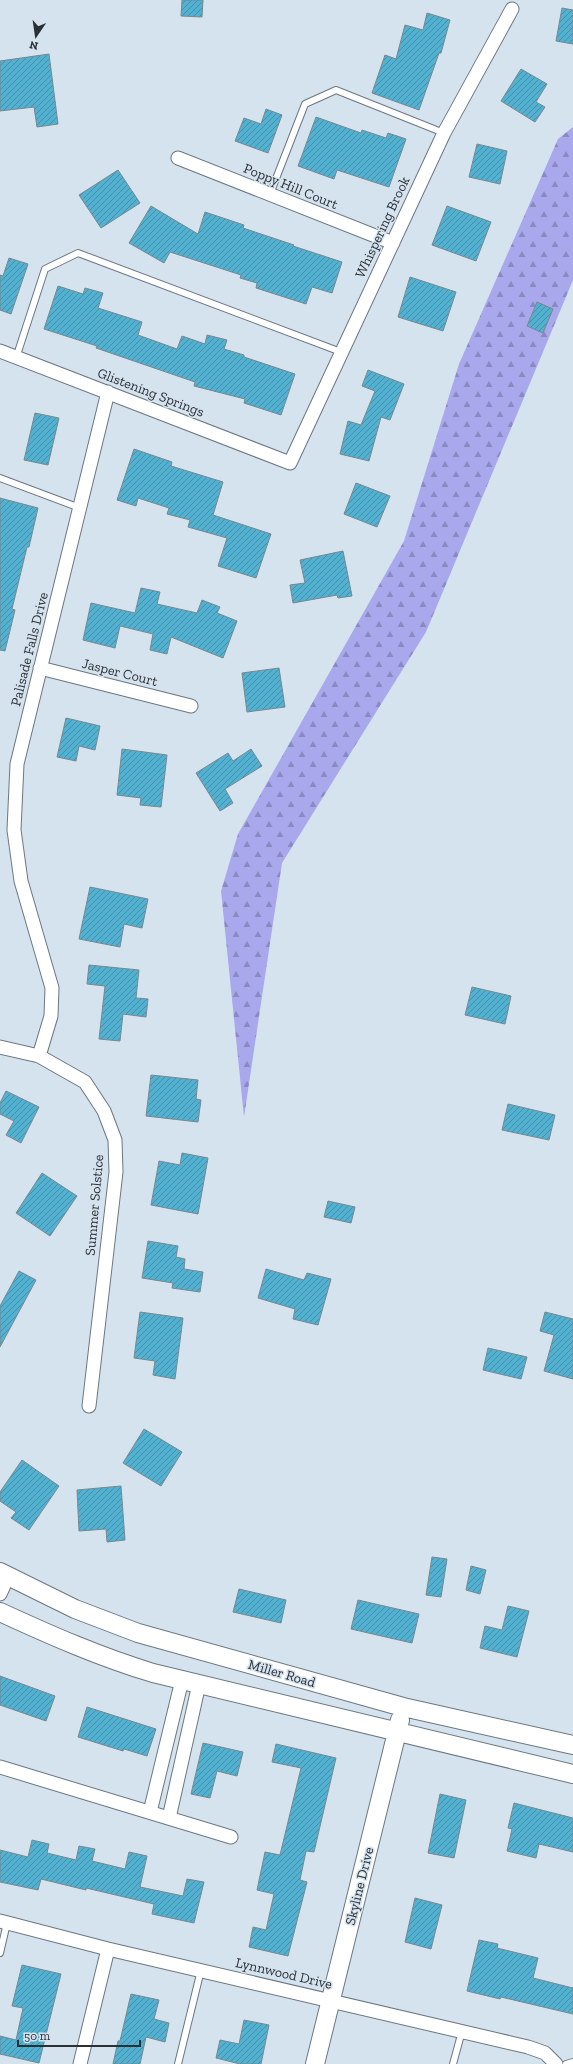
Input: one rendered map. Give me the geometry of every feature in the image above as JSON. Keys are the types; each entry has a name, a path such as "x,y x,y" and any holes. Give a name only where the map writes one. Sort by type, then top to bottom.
{"main road":[{"name":"Miller Road","path":"4,1575 75,1609 138,1633 403,1707 573,1745"},
{"name":"Miller Road","path":"0,1612 113,1661 182,1680 573,1774"},
{"name":"Skyline Drive","path":"315,2064 403,1707"}],"street":[{"name":"Whispering Brook","path":"290,463 444,133 512,9"},
{"name":"Poppy Hill Court","path":"178,158 392,243"},
{"name":"Glistening Springs","path":"0,352 108,392 290,463"},
{"name":"Palisade Falls Drive","path":"39,1056 51,1016 52,988 21,881 14,830 17,764 108,392"},
{"name":"Jasper Court","path":"40,668 191,706"},
{"name":"Summer Solstice","path":"0,1046 39,1056 85,1082 104,1111 115,1140 116,1172 89,1406"},
{"path":"0,1594 4,1575"},
{"path":"150,1812 182,1680"},
{"path":"169,1818 199,1684"},
{"path":"0,1767 231,1837"},
{"name":"Lynnwood Drive","path":"4,1922 108,1949 462,2031 545,2053 556,2064"},
{"path":"80,2064 108,1949"}],"lane":[{"path":"270,194 305,104 336,90 444,133"},
{"path":"16,358 45,269 78,253 341,352"},
{"path":"0,478 80,508"},
{"path":"0,1953 4,1922"},
{"path":"178,2064 201,1970"},
{"path":"453,2064 462,2031"},
{"path":"566,2064 573,2062"}],"green space":[{"path":"573,127 573,280 426,632 282,863 244,1117 221,891 238,834 404,541 459,364 558,139"}],"building":[{"path":"182,0 203,0 202,17 181,16"},
{"path":"562,8 573,10 573,44 556,41"},
{"path":"427,13 450,20 441,53 439,53 419,110 372,93 385,55 396,59 405,25 423,30"},
{"path":"49,54 58,124 37,127 34,107 0,111 0,61"},
{"path":"521,69 547,84 536,102 545,107 535,122 501,101"},
{"path":"266,109 282,115 268,153 235,141 244,118 261,124"},
{"path":"316,117 361,133 362,130 386,138 388,133 406,139 389,187 337,170 334,179 298,166"},
{"path":"477,144 507,151 500,184 469,177"},
{"path":"118,170 140,203 101,228 79,195"},
{"path":"151,206 198,234 205,212 244,225 243,228 342,262 332,293 312,287 306,304 256,288 257,283 240,278 241,275 170,252 164,263 129,243"},
{"path":"447,206 491,222 476,261 432,245"},
{"path":"9,258 28,264 11,314 0,310 0,275 3,276"},
{"path":"410,277 456,292 443,331 398,317"},
{"path":"58,286 83,294 85,288 103,293 98,308 142,322 138,335 177,349 182,336 205,344 207,335 227,340 224,349 295,374 281,415 244,403 245,399 194,386 195,382 96,348 97,346 44,329"},
{"path":"537,302 553,309 543,333 527,326"},
{"path":"368,370 404,384 390,420 381,417 369,461 340,454 348,421 361,425 375,391 362,386"},
{"path":"35,413 59,418 48,465 24,460"},
{"path":"134,449 172,462 171,466 223,482 213,515 271,534 256,578 218,566 227,538 188,527 190,520 167,514 169,508 138,498 136,506 117,500"},
{"path":"356,483 390,496 377,527 344,514"},
{"path":"0,498 38,508 12,609 15,610 5,651 0,650"},
{"path":"343,551 352,596 338,598 337,595 293,603 290,585 305,583 300,560"},
{"path":"141,588 160,592 157,604 197,613 202,600 220,607 217,613 237,621 223,658 171,637 167,654 150,650 153,634 120,626 115,648 83,640 91,603 135,613"},
{"path":"279,668 285,707 247,712 242,673"},
{"path":"66,718 100,726 95,750 79,746 76,761 57,757"},
{"path":"122,749 167,755 161,807 140,805 141,798 117,795"},
{"path":"251,749 262,766 225,789 233,803 220,811 196,773 228,753 233,761"},
{"path":"90,887 148,899 142,928 124,924 120,947 79,939"},
{"path":"89,965 139,970 136,998 148,999 146,1017 123,1014 120,1041 99,1039 105,986 87,984"},
{"path":"472,987 511,996 505,1024 465,1015"},
{"path":"151,1075 198,1080 196,1099 201,1100 198,1122 146,1116"},
{"path":"6,1091 39,1107 21,1143 6,1135 14,1121 0,1114 0,1103"},
{"path":"508,1104 555,1115 549,1140 502,1130"},
{"path":"182,1153 208,1158 198,1214 151,1205 159,1161 180,1165"},
{"path":"42,1173 77,1196 50,1236 16,1213"},
{"path":"328,1201 355,1207 351,1223 324,1217"},
{"path":"148,1241 178,1246 176,1257 185,1259 184,1269 203,1272 200,1292 172,1288 173,1283 142,1278"},
{"path":"266,1269 304,1280 307,1273 331,1279 318,1325 293,1319 295,1309 258,1298"},
{"path":"19,1271 36,1280 0,1347 0,1306"},
{"path":"140,1312 183,1318 175,1379 153,1375 155,1361 134,1358"},
{"path":"545,1312 573,1319 573,1379 544,1371 554,1335 540,1331"},
{"path":"488,1348 527,1357 521,1379 483,1370"},
{"path":"144,1429 182,1452 161,1486 123,1463"},
{"path":"22,1460 59,1486 29,1530 11,1518 16,1512 0,1501 0,1492"},
{"path":"121,1486 125,1540 107,1542 106,1529 79,1531 77,1490"},
{"path":"432,1557 447,1559 441,1597 426,1595"},
{"path":"471,1566 486,1570 480,1594 466,1590"},
{"path":"239,1589 286,1600 281,1623 233,1612"},
{"path":"358,1600 419,1614 412,1643 351,1629"},
{"path":"508,1606 529,1611 517,1657 480,1648 485,1626 502,1630"},
{"path":"0,1676 55,1696 46,1721 0,1705"},
{"path":"87,1707 156,1729 147,1756 124,1749 123,1751 78,1737"},
{"path":"203,1743 243,1752 237,1776 217,1771 210,1798 191,1794"},
{"path":"276,1744 336,1758 314,1852 306,1851 300,1880 307,1882 288,1956 249,1947 253,1927 266,1930 274,1894 257,1890 265,1852 280,1855 301,1768 272,1762"},
{"path":"440,1794 466,1800 454,1858 428,1853"},
{"path":"514,1803 573,1818 573,1852 539,1844 536,1858 507,1851 512,1829 508,1828"},
{"path":"32,1840 49,1844 47,1853 76,1860 79,1846 95,1849 92,1861 125,1869 129,1852 147,1856 140,1887 183,1896 187,1879 204,1882 194,1923 152,1914 154,1904 86,1888 86,1890 41,1879 38,1890 0,1882 0,1850 28,1857"},
{"path":"415,1898 442,1905 431,1949 405,1942"},
{"path":"479,1940 498,1944 497,1948 538,1958 533,1978 573,1988 573,2014 501,1997 500,1999 467,1991"},
{"path":"22,1965 61,1974 39,2063 0,2054 0,2036 16,2040 23,2008 12,2006"},
{"path":"131,1994 159,2000 154,2019 169,2023 165,2042 146,2037 140,2064 113,2064 118,2041 120,2041"},
{"path":"244,2020 269,2025 261,2064 240,2064 216,2058 220,2040 239,2044"}]}
